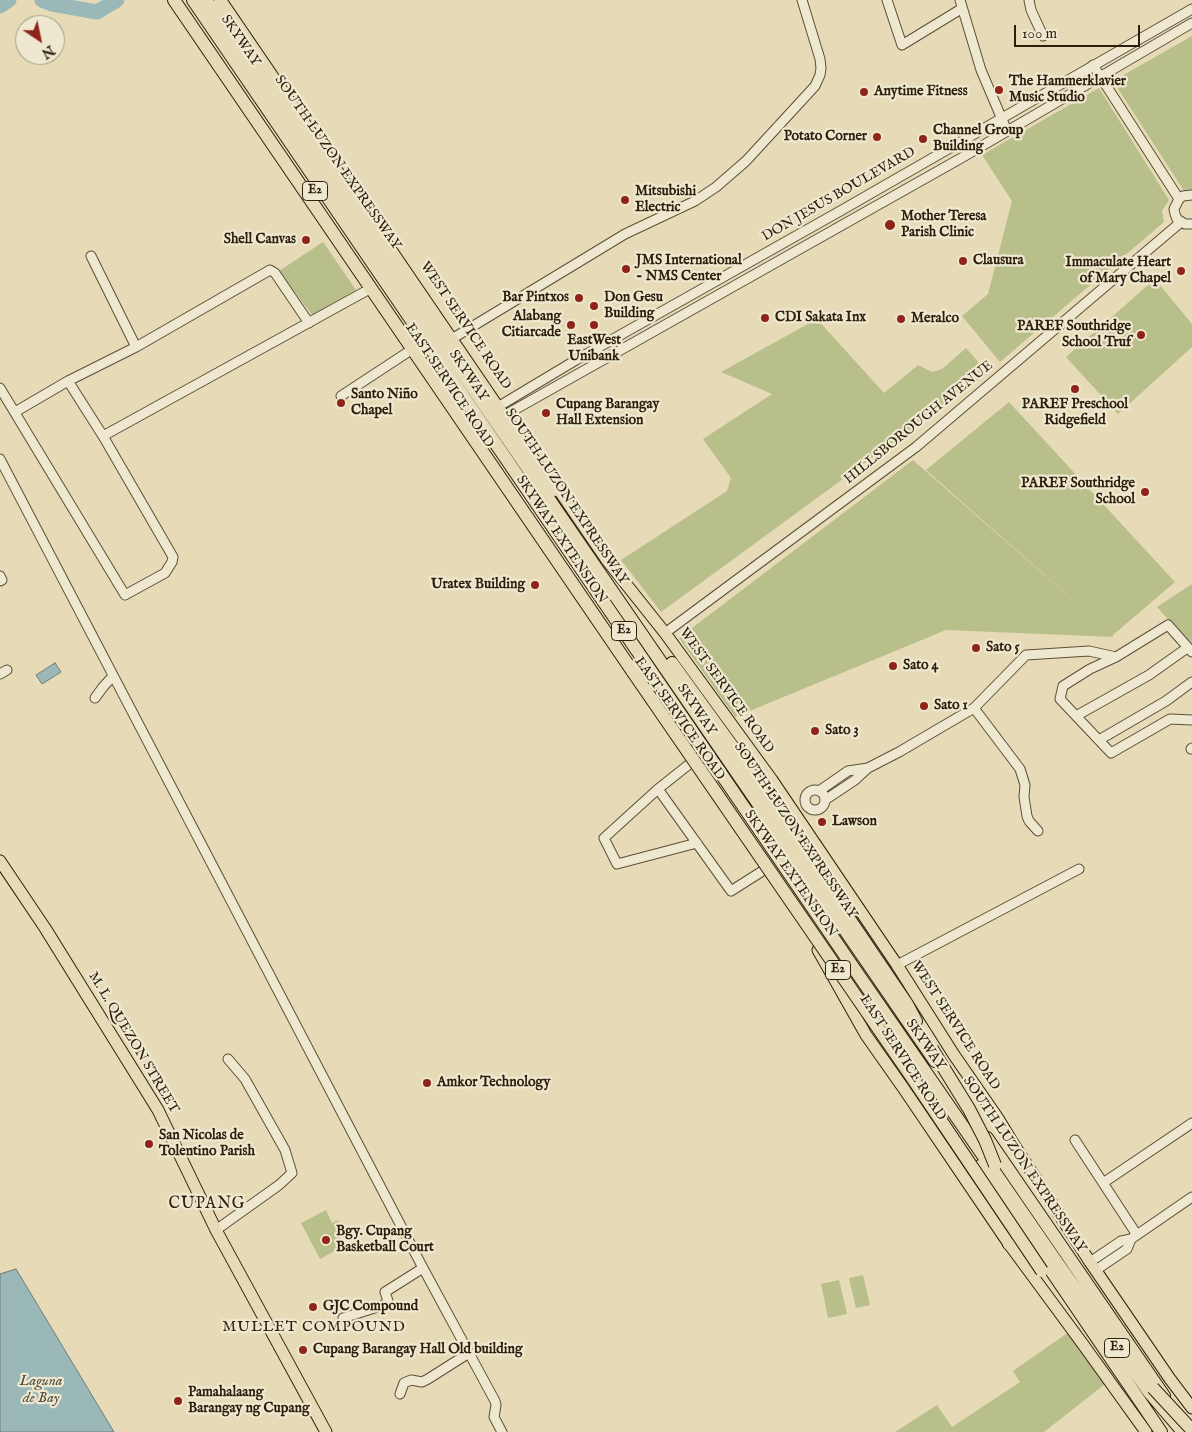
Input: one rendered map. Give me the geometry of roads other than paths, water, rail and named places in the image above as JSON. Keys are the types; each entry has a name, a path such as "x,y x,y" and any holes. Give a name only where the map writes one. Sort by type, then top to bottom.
{"highway":[{"name":"SKYWAY EXTENSION","path":"174,0 627,663 1045,1269"},
{"name":"E2","path":"184,0 1045,1269 1131,1402 1154,1432"},
{"name":"SKYWAY","path":"193,0 1050,1253 1149,1392 1182,1432"},
{"name":"SKYWAY","path":"201,0 860,964 995,1165 1154,1388 1192,1430"},
{"name":"SOUTH LUZON EXPRESSWAY","path":"206,0 806,872 1188,1432"},
{"name":"SKYWAY EXTENSION","path":"222,0 658,643 735,750 907,1004 969,1109 995,1165"},
{"path":"1009,1244 1045,1269"},
{"name":"E2","path":"1045,1269 1161,1432"}],"main road":[{"name":"EAST SERVICE ROAD","path":"168,0 595,626 692,762 804,927 866,1035 1009,1244 1146,1432"},
{"name":"WEST SERVICE ROAD","path":"222,0 606,559 726,716 795,815 897,965 1093,1266 1192,1408"},
{"name":"M. L. QUEZON STREET","path":"0,861 158,1110 216,1230 326,1432"}],"street":[{"path":"455,337 624,234 695,202 746,161 815,86 820,75 820,59 802,0"},
{"path":"887,0 902,45 961,4 981,70 1007,131"},
{"path":"1029,0 1031,10 1043,36"},
{"name":"DON JESUS BOULEVARD","path":"504,410 576,360 1192,9"},
{"name":"DON JESUS BOULEVARD","path":"504,410 665,324 1007,131 1192,23"},
{"path":"1093,66 1179,199"},
{"path":"1059,85 1066,97"},
{"path":"1192,195 1183,196 1179,199 1174,209 1181,222 1192,224"},
{"name":"HILLSBOROUGH AVENUE","path":"665,634 916,447 1181,222"},
{"path":"91,256 136,347"},
{"path":"15,412 68,381 136,347 270,270 275,272 309,323"},
{"path":"103,436 366,291"},
{"path":"659,313 665,324"},
{"path":"342,396 408,352"},
{"path":"0,388 125,595 165,573 172,562 173,556 103,436 68,381"},
{"path":"0,459 422,1268 495,1401 494,1417 502,1432"},
{"path":"0,576 2,580 0,581"},
{"path":"1076,716 1190,650 1168,625 1116,657 1090,669 1063,686 1060,699 1098,740 1111,753 1170,718 1192,720"},
{"path":"825,800 868,768 974,708 1026,655 1089,652 1116,657"},
{"path":"1089,652 1090,669"},
{"path":"96,698 113,676"},
{"path":"1098,740 1166,701 1192,682"},
{"path":"974,708 1020,769 1026,785 1024,797 1027,816 1029,822 1038,831"},
{"path":"692,762 658,789 604,838 617,864 697,843"},
{"path":"821,790 825,800 822,808 811,810 805,800 807,794 821,790 848,771 868,768"},
{"path":"658,789 731,891 764,870"},
{"path":"795,815 807,806"},
{"path":"897,965 1079,869"},
{"path":"216,1230 292,1173 285,1150 250,1087 228,1059"},
{"path":"1103,1183 1192,1123"},
{"path":"1075,1140 1103,1183 1134,1237"},
{"path":"1093,1266 1110,1254 1127,1249 1134,1237 1192,1197"},
{"path":"343,1318 387,1304 385,1292 422,1268"},
{"path":"400,1394 404,1383 411,1380 422,1382 469,1353"}],"water":[{"path":"55,663 61,672 42,684 36,675"},
{"name":"Laguna de Bay","path":"16,1269 114,1432 0,1432 0,1274"}],"waterway":[{"path":"0,6 9,0"},
{"path":"42,0 52,4 97,12 117,0"}],"place":[{"name":"The Hammerklavier Music Studio","path":"999,90"},
{"name":"Anytime Fitness","path":"864,92"},
{"name":"Potato Corner","path":"877,137"},
{"name":"Channel Group Building","path":"923,139"},
{"name":"Mitsubishi Electric","path":"625,200"},
{"name":"Mother Teresa Parish Clinic","path":"890,225"},
{"name":"Shell Canvas","path":"306,240"},
{"name":"Clausura","path":"963,261"},
{"name":"JMS International - NMS Center","path":"626,269"},
{"name":"Immaculate Heart of Mary Chapel","path":"1181,271"},
{"name":"Bar Pintxos","path":"579,298"},
{"name":"Don Gesu Building","path":"594,306"},
{"name":"CDI Sakata Inx","path":"765,318"},
{"name":"Meralco","path":"901,319"},
{"name":"Alabang Citiarcade","path":"571,325"},
{"name":"EastWest Unibank","path":"594,325"},
{"name":"PAREF Southridge School Truf","path":"1141,335"},
{"name":"PAREF Preschool Ridgefield","path":"1075,389"},
{"name":"Santo Niño Chapel","path":"341,403"},
{"name":"Cupang Barangay Hall Extension","path":"546,413"},
{"name":"PAREF Southridge School","path":"1145,492"},
{"name":"Uratex Building","path":"535,585"},
{"name":"Sato 5","path":"976,648"},
{"name":"Sato 4","path":"893,666"},
{"name":"Sato 1","path":"924,706"},
{"name":"Sato 3","path":"815,731"},
{"name":"Lawson","path":"822,822"},
{"name":"Amkor Technology","path":"427,1083"},
{"name":"San Nicolas de Tolentino Parish","path":"149,1144"},
{"name":"Bgy. Cupang Basketball Court","path":"326,1240"},
{"name":"GJC Compound","path":"313,1307"},
{"name":"Cupang Barangay Hall Old building","path":"303,1350"},
{"name":"Pamahalaang Barangay ng Cupang","path":"178,1401"}],"district":[{"name":"CUPANG","path":"207,1205"},
{"name":"MULLET COMPOUND","path":"314,1328"}]}
